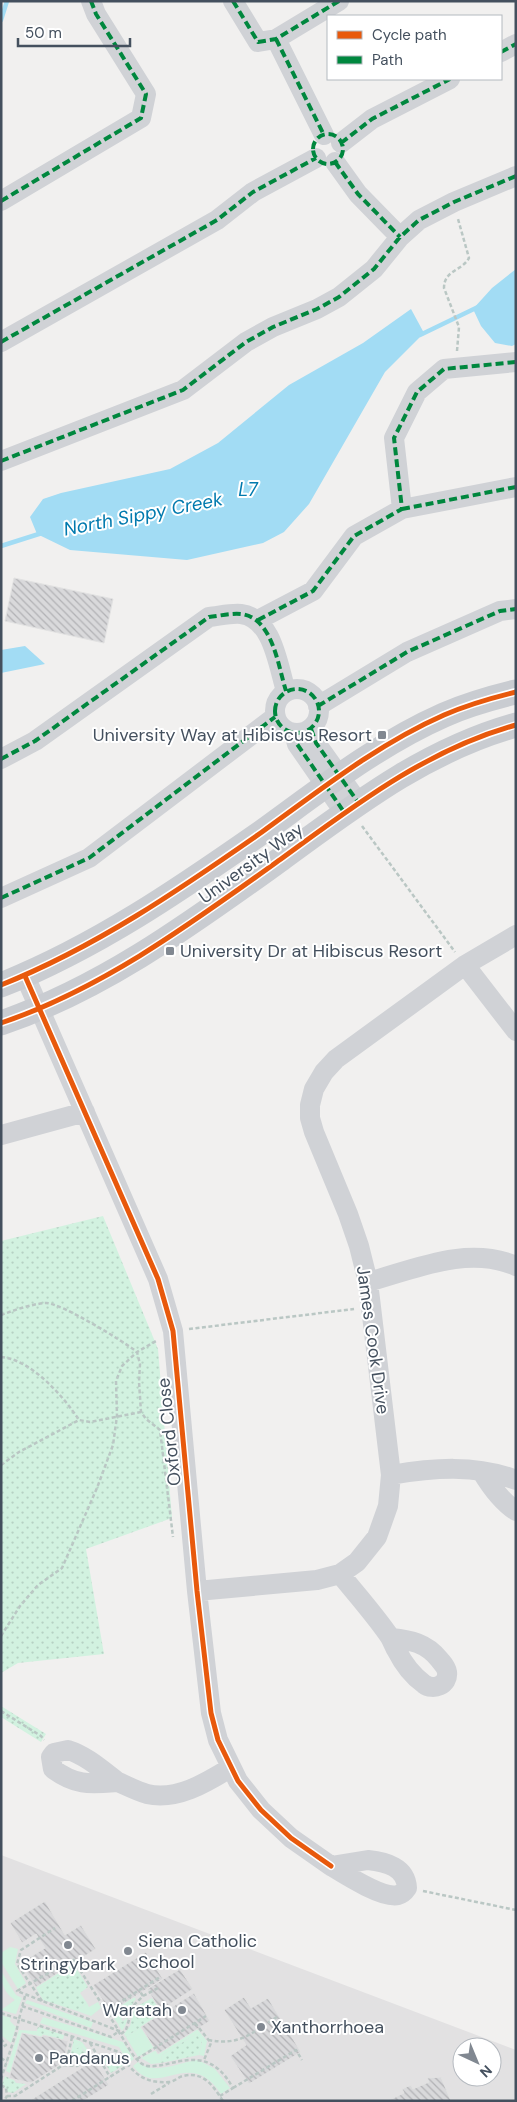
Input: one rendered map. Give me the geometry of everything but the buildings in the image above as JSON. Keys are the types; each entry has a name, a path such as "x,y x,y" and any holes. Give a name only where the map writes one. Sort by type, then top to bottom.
{"main road":[{"name":"University Way","path":"1,985 25,976 89,944 160,902 333,781 408,732 444,715 483,700 516,692"},
{"name":"University Way","path":"1,1023 39,1008 102,977 168,938 350,807 394,778 435,755 487,734 516,725"}],"street":[{"path":"1,200 141,118 146,94 96,14 91,1"},
{"path":"233,1 258,42 276,39 339,1"},
{"path":"276,39 329,149 358,194 400,237"},
{"path":"502,51 516,44"},
{"path":"1,342 217,220 253,192 329,149 372,119 448,80"},
{"path":"1,461 183,390 246,342 273,327 317,309 339,297 374,269 400,237 419,220 454,202 516,176"},
{"path":"402,509 394,438 417,392 444,369 516,362"},
{"path":"258,620 313,591 354,536 402,509 516,487"},
{"path":"318,706 407,652 500,611 516,609"},
{"path":"1,760 35,741 209,617 241,614 258,620 270,639 286,691"},
{"path":"302,731 285,730 279,726 275,717 276,702 286,691 301,689 308,692 314,698 318,706 319,716 302,731 298,744 333,781 350,807"},
{"path":"1,898 90,858 275,717"},
{"name":"James Cook Drive","path":"197,1591 317,1580 340,1574 357,1562 377,1537 388,1506 391,1475 368,1282 359,1246 348,1214 314,1132 310,1118 310,1105 314,1089 324,1072 336,1059 465,965 516,935"},
{"path":"465,965 516,1031"},
{"name":"Oxford Close","path":"25,976 158,1279 173,1330 197,1591 211,1713 218,1740 230,1768 248,1795 279,1828 306,1850 347,1876 383,1893 399,1895 407,1888"},
{"path":"1,1135 85,1112"},
{"path":"368,1282 451,1259 477,1257 505,1261 516,1266"},
{"path":"391,1475 426,1469 456,1468 500,1473 516,1480"},
{"path":"482,1472 504,1502 516,1511"},
{"path":"340,1574 391,1638"},
{"path":"54,1753 51,1757 53,1769 76,1782 88,1785 118,1782 146,1794 164,1796 185,1792 230,1768"},
{"path":"331,1866 368,1860 382,1862 397,1869 404,1875 407,1888"}],"path":[{"path":"454,202 470,258 466,263 450,273 444,283 445,295 459,327"},
{"path":"350,807 465,965"},
{"path":"1,1315 30,1306 48,1303 65,1308 137,1352 140,1364 141,1412 146,1419 160,1430 174,1544"},
{"path":"1,1636 20,1606 38,1585 62,1568 98,1488 113,1445 117,1416 116,1381 122,1366 137,1352 173,1330 371,1307"},
{"path":"1,1357 22,1363 33,1371 69,1404 79,1420"},
{"path":"1,1465 34,1444 79,1420 90,1422 141,1412"},
{"path":"1,1711 41,1736 54,1753"},
{"path":"407,1888 516,1910"},
{"path":"42,2002 17,1964 21,1950 54,1928"},
{"path":"120,2032 25,1996 17,1991 74,1959 106,2011 120,2032 137,2059 144,2065 160,2066 185,2059 204,2060 216,2066 233,2088"},
{"path":"106,2011 160,1977"},
{"path":"22,2006 111,2037 126,2030 133,2006 143,1996 158,1988"},
{"path":"139,1990 143,1996"},
{"path":"1,2079 25,1996"},
{"path":"1,2014 119,2052 127,2066 143,2078 170,2082"},
{"path":"137,2059 206,2016"},
{"path":"208,2040 224,2043 241,2040 277,2017"},
{"path":"195,2023 210,2043 204,2060"},
{"path":"7,2096 15,2096 63,2065 67,2060 72,2037"},
{"path":"1,2039 6,2045"},
{"path":"89,2041 110,2077"},
{"path":"1,2048 6,2045 12,2046"},
{"path":"220,2096 296,2050 302,2060"},
{"path":"63,2065 77,2066 97,2055 122,2056"},
{"path":"1,2058 7,2062"},
{"path":"72,2101 127,2066"},
{"path":"151,2094 181,2076 199,2076 212,2084 223,2101"},
{"path":"1,2085 6,2088 7,2096 4,2101"}],"shaded area":[{"name":"Siena Catholic School","path":"1,1855 482,2037 452,2037 452,2087 502,2087 502,2045 516,2050 516,2101 1,2101"}],"green space":[{"path":"103,1216 158,1349 172,1518 86,1549 104,1654 18,1663 1,1673 1,1241"},
{"path":"1,1706 46,1734 41,1742 1,1717"},
{"path":"10,1947 18,1949 15,1964 26,1983 18,1989 1,1962 1,1953"},
{"path":"73,1963 75,1966 37,1990 36,1987"},
{"path":"75,1966 88,1987 80,1993 87,2003 77,2011 43,2000 37,1990"},
{"path":"1,1971 16,1995 22,1998 16,2014 1,2010 15,2000 4,1987"},
{"path":"134,1997 136,1999 120,2009 124,2017 121,2019 123,2021 118,2024 110,2012"},
{"path":"152,1998 162,2013 126,2037 124,2034 130,2026 134,2008"},
{"path":"136,1999 122,2031 118,2024 126,2019 120,2009"},
{"path":"27,2000 93,2022 91,2028 25,2003"},
{"path":"98,2002 101,2008 91,2016 77,2011 87,2003 89,2007"},
{"path":"1,2015 11,2018 10,2021 16,2027 11,2043 1,2035"},
{"path":"43,2017 123,2042 134,2059 128,2063 119,2047 40,2023"},
{"path":"38,2027 64,2035 63,2040 43,2035 42,2037 35,2036"},
{"path":"141,2027 154,2047 138,2057 126,2037"},
{"path":"197,2029 207,2041 204,2056 199,2055 202,2042 196,2034 162,2055 161,2063 151,2064 141,2058"},
{"path":"19,2030 37,2031 35,2036 22,2033 10,2073 6,2071"},
{"path":"196,2034 202,2041 199,2055 161,2063 162,2055"},
{"path":"74,2039 82,2042 73,2048 81,2047 85,2053 82,2058 73,2057 69,2061"},
{"path":"82,2042 92,2056 79,2064 73,2056 82,2058 85,2051 81,2047 73,2048"},
{"path":"102,2058 121,2059 124,2065 111,2073"},
{"path":"198,2060 215,2069 230,2088 221,2094 209,2080 197,2074 186,2073 153,2078 143,2075 133,2066 138,2062 152,2068 159,2068"},
{"path":"5,2076 16,2083 26,2084 13,2093 8,2092 2,2084"}],"water":[{"path":"516,269 516,344 512,346 495,343 481,326 473,309 492,288"},
{"name":"L7","path":"411,309 424,333 385,372 309,504 284,532 263,543 187,560 70,550 37,534 30,517 43,499 61,493 170,469 218,443 289,385 363,343"},
{"path":"25,646 45,664 1,673 1,650"}],"waterway":[{"path":"1,20 7,1"},
{"name":"North Sippy Creek","path":"420,335 478,307"},
{"name":"North Sippy Creek","path":"1,546 42,533"}],"marked path":[{"path":"1,201 141,118 146,94 96,14 91,1"},
{"path":"233,1 258,42 276,39 339,1"},
{"path":"276,39 324,135"},
{"path":"502,51 516,44"},
{"path":"341,143 372,119 448,80"},
{"path":"328,134 338,139 343,149 338,159 328,164 318,159 313,149 318,139 328,134"},
{"path":"1,342 217,220 253,192 316,158"},
{"path":"335,162 358,194 400,237"},
{"path":"1,461 183,390 246,342 273,327 317,309 339,297 374,269 400,237 419,220 454,202 516,176"},
{"path":"258,620 313,591 354,536 402,509 394,438 417,392 444,369 516,362"},
{"path":"402,509 516,487"},
{"path":"318,706 407,652 500,611 516,609"},
{"path":"1,759 35,741 209,617 241,614 252,617 260,624 267,634 277,657 286,691"},
{"path":"293,689 301,689 313,695 319,711 313,727 301,733 293,733 281,727 275,715 275,707 281,695 293,689"},
{"path":"1,898 89,858 275,717"},
{"path":"311,729 316,743 358,802"},
{"path":"294,733 297,744 344,812"}],"cycle path":[{"path":"1,985 70,953 136,916 200,875 328,784 396,740 453,711 516,692"},
{"path":"1,1023 76,991 147,951 215,906 392,781 452,749 516,725"},
{"path":"25,976 158,1279 173,1331 197,1591 211,1713 218,1740 238,1781 261,1810 291,1838 331,1866"}],"place":[{"name":"University Way at Hibiscus Resort","path":"382,735"},
{"name":"University Dr at Hibiscus Resort","path":"170,951"},
{"name":"Stringybark","path":"68,1945"},
{"name":"Siena Catholic School","path":"128,1951"},
{"name":"Waratah","path":"182,2010"},
{"name":"Xanthorrhoea","path":"261,2027"},
{"name":"Pandanus","path":"39,2058"}]}
